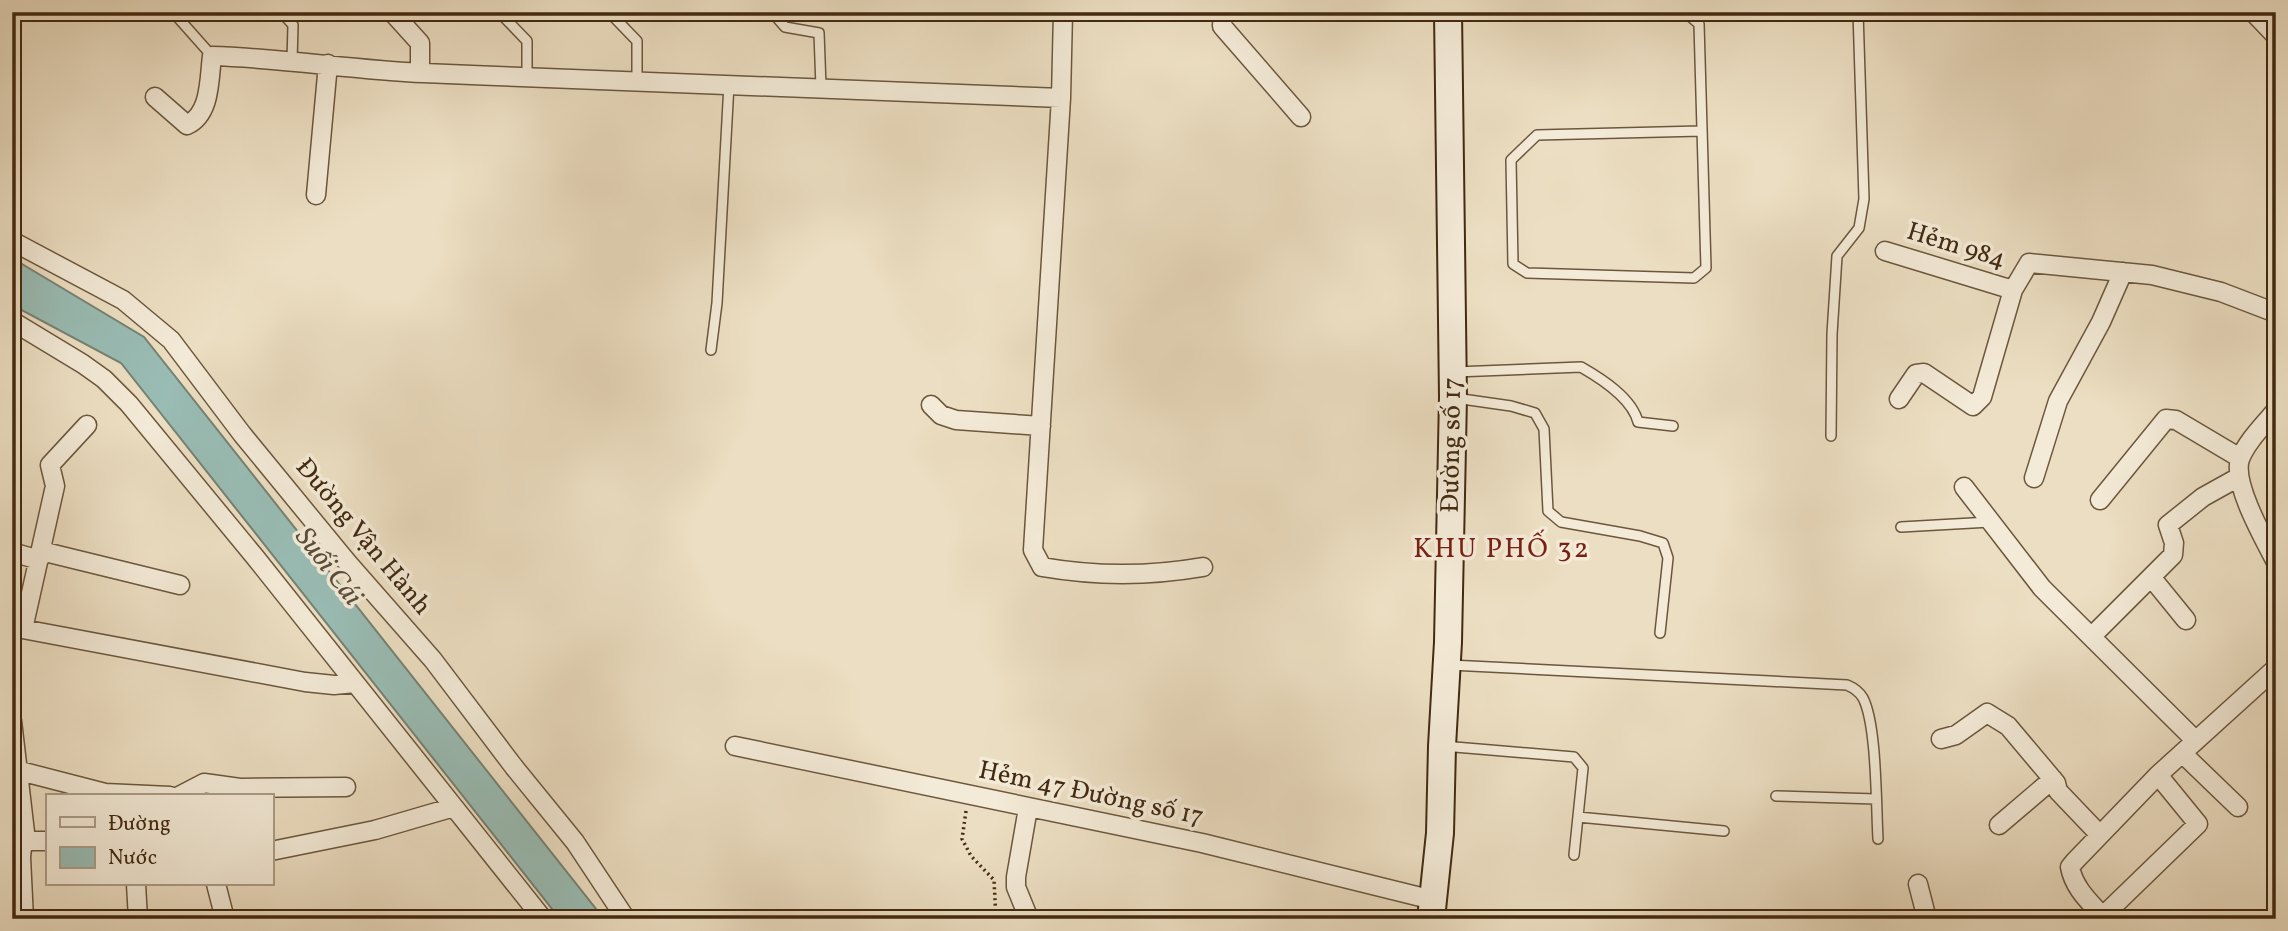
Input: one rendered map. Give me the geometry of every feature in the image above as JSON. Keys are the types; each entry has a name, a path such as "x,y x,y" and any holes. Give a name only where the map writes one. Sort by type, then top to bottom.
{"street":[{"path":"392,12 420,43 420,73"},
{"path":"1063,12 1061,98 1033,550 1042,567 1074,573 1174,572 1203,567"},
{"path":"1223,12 1222,26 1301,117"},
{"name":"Đường số 17","path":"1432,909 1440,833 1453,385 1448,12"},
{"path":"2253,12 2276,36"},
{"path":"155,97 187,125 196,121 205,104 212,56 420,73 1061,98"},
{"path":"316,195 328,64"},
{"name":"Đường Vận Hành","path":"12,241 123,300 171,340 242,434 347,562 433,660 575,842 626,919"},
{"name":"Hẻm 984","path":"1885,251 2012,290"},
{"path":"1899,400 1916,374 1924,373 1973,406 1982,397 2012,290 2029,262 2152,275 2221,292 2276,313"},
{"path":"2034,478 2058,401 2101,322 2123,272"},
{"path":"12,321 83,364 104,379 129,404 543,919"},
{"path":"931,405 942,415 956,421 1041,426"},
{"path":"2276,410 2248,444 2240,467 2243,491 2276,562"},
{"path":"2100,500 2166,418 2176,420 2240,467"},
{"path":"87,425 50,465 55,486 40,555 18,628 305,682 334,685 355,683"},
{"path":"2092,636 2172,555 2174,543 2168,526 2240,467"},
{"path":"1964,487 2042,588 2195,740"},
{"path":"12,552 40,555 180,585"},
{"path":"2151,577 2186,620"},
{"path":"2158,775 2198,824 2104,917 2080,890 2070,867 2158,775 2276,668"},
{"path":"1941,739 1956,735 1987,713 2008,726 2053,779 2058,791 2099,835"},
{"path":"12,721 20,771 19,839 22,848 24,919"},
{"name":"Hẻm 47 Đường số 17","path":"735,746 1202,843 1432,909"},
{"path":"2182,752 2238,807"},
{"path":"20,771 105,793 127,794"},
{"path":"1999,825 2053,779"},
{"path":"183,794 204,783 240,788 346,787"},
{"path":"273,851 375,830 454,807"},
{"path":"1028,808 1016,887 1029,919"},
{"path":"19,839 46,841"},
{"path":"1918,884 1927,919"},
{"path":"136,886 138,919"},
{"path":"217,886 225,919"}],"lane":[{"path":"173,12 212,56"},
{"path":"281,12 293,25 292,61"},
{"path":"499,12 527,41 527,76"},
{"path":"610,12 637,41 638,81"},
{"path":"772,12 785,27 819,33 821,87"},
{"path":"1685,12 1699,24 1706,268 1694,278 1527,273 1513,264 1511,160 1537,135 1701,131"},
{"path":"1831,436 1832,334 1837,256 1859,228 1864,199 1858,12"},
{"path":"710,350 717,313 729,84"},
{"path":"1453,385 1581,367 1599,377 1635,410 1638,422 1673,426"},
{"path":"1453,385 1535,413 1544,429 1548,511 1561,522 1640,536 1663,543 1668,558 1660,633"},
{"path":"1900,527 1992,522"},
{"path":"1446,665 1847,685 1856,689 1868,711 1878,839"},
{"path":"1441,746 1574,757 1583,768 1574,855"},
{"path":"1776,796 1875,799"},
{"path":"1578,817 1724,831"}],"path":[{"path":"969,796 962,839 971,856 994,880 996,919"}],"water":[{"path":"12,258 144,337 604,919 560,919 121,363 12,305"}],"district":[{"name":"KHU PHỐ 32","path":"1502,549"}],"water label":[{"name":"Suối Cái","path":"328,567"}]}
